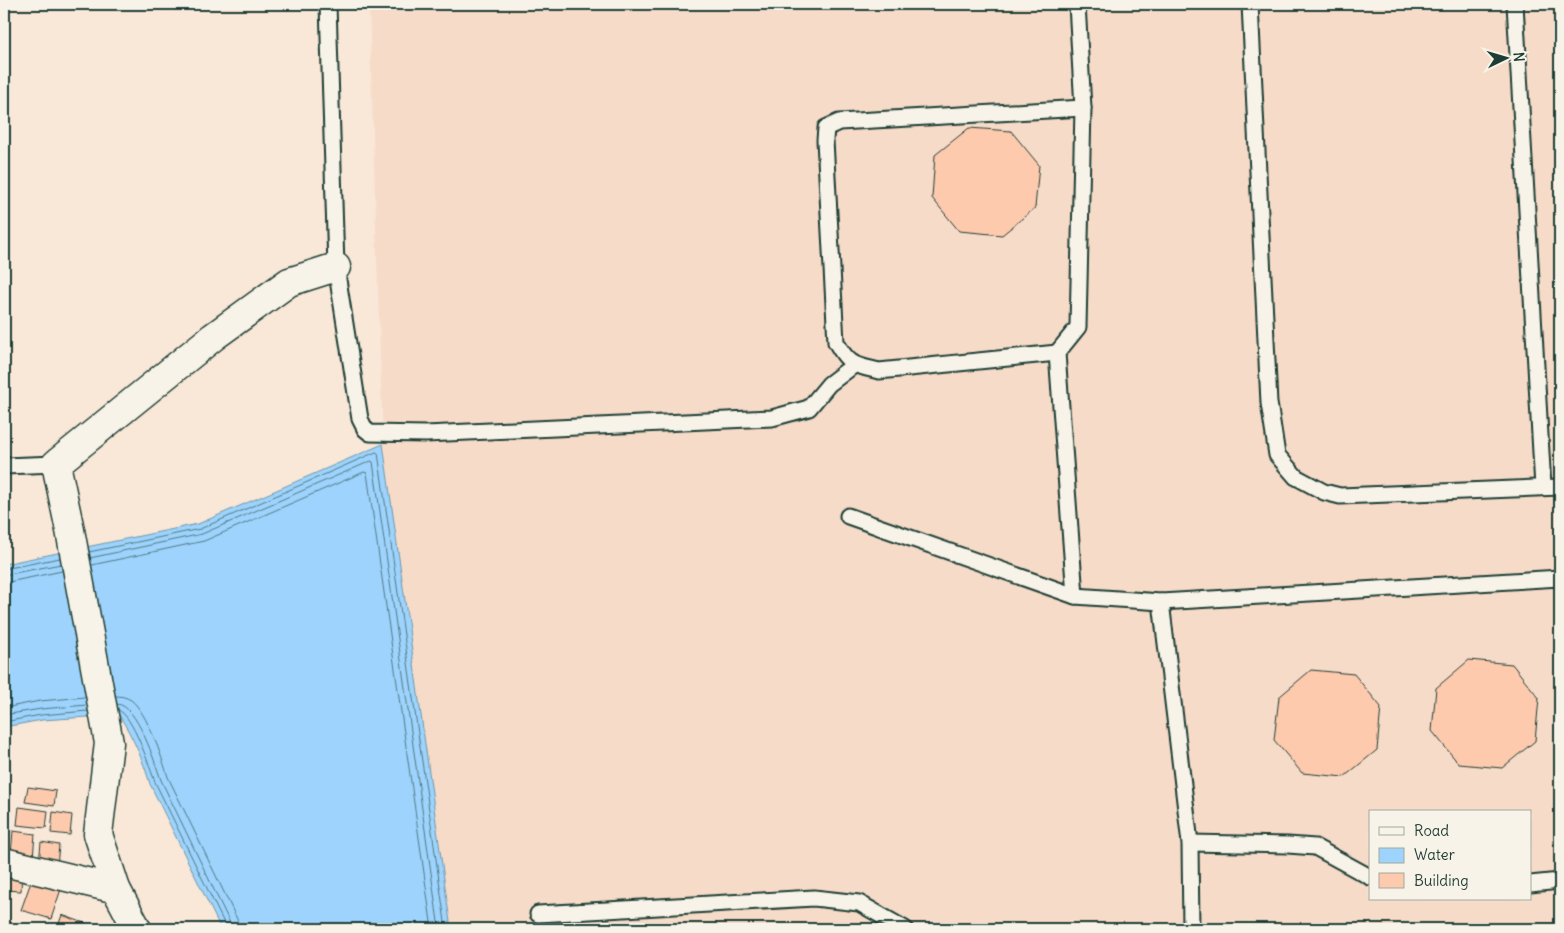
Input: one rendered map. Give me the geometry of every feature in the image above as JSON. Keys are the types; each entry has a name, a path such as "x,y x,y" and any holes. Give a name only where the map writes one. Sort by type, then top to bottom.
{"street":[{"path":"137,929 116,889 98,834 109,743 56,464 213,337 289,282 336,267"},
{"path":"4,862 116,889"}],"lane":[{"path":"328,4 336,267 360,419 370,433 426,434 772,418 810,408 828,384 854,365"},
{"path":"1075,596 1057,353 1078,327 1082,108 1077,4"},
{"path":"1250,4 1269,403 1277,455 1296,476 1324,492 1340,496 1560,487"},
{"path":"1515,4 1543,487"},
{"path":"1057,353 879,371 854,365 843,355 836,342 825,140 826,128 839,122 1082,108"},
{"path":"4,466 56,464"},
{"path":"848,516 1075,596 1161,602 1560,578"},
{"path":"1161,602 1190,843 1191,929"},
{"path":"1190,843 1315,847 1369,876"},
{"path":"1532,884 1560,881"},
{"path":"538,914 814,898 859,903 905,929"}],"shaded area":[{"path":"369,4 1560,4 1560,929 451,929 383,444"}],"water":[{"path":"383,444 451,929 221,929 150,784 133,740 119,715 42,720 4,727 4,564 198,524"}],"building":[{"path":"969,128 1011,131 1039,165 1035,208 1002,235 959,231 932,198 935,155"},
{"path":"1469,660 1512,664 1539,698 1535,741 1502,768 1459,764 1432,731 1436,688"},
{"path":"1311,670 1354,674 1381,707 1377,750 1344,777 1302,773 1274,740 1279,697"},
{"path":"28,787 56,791 54,806 25,802"},
{"path":"19,807 48,811 46,828 17,825"},
{"path":"53,812 72,815 70,835 51,833"},
{"path":"4,816 9,816 5,848 4,848"},
{"path":"13,831 35,834 33,858 11,855"},
{"path":"41,842 59,845 57,866 39,864"},
{"path":"4,869 22,870 21,891 4,890"},
{"path":"32,879 61,889 51,919 21,910"},
{"path":"62,915 101,929 57,929"}]}
